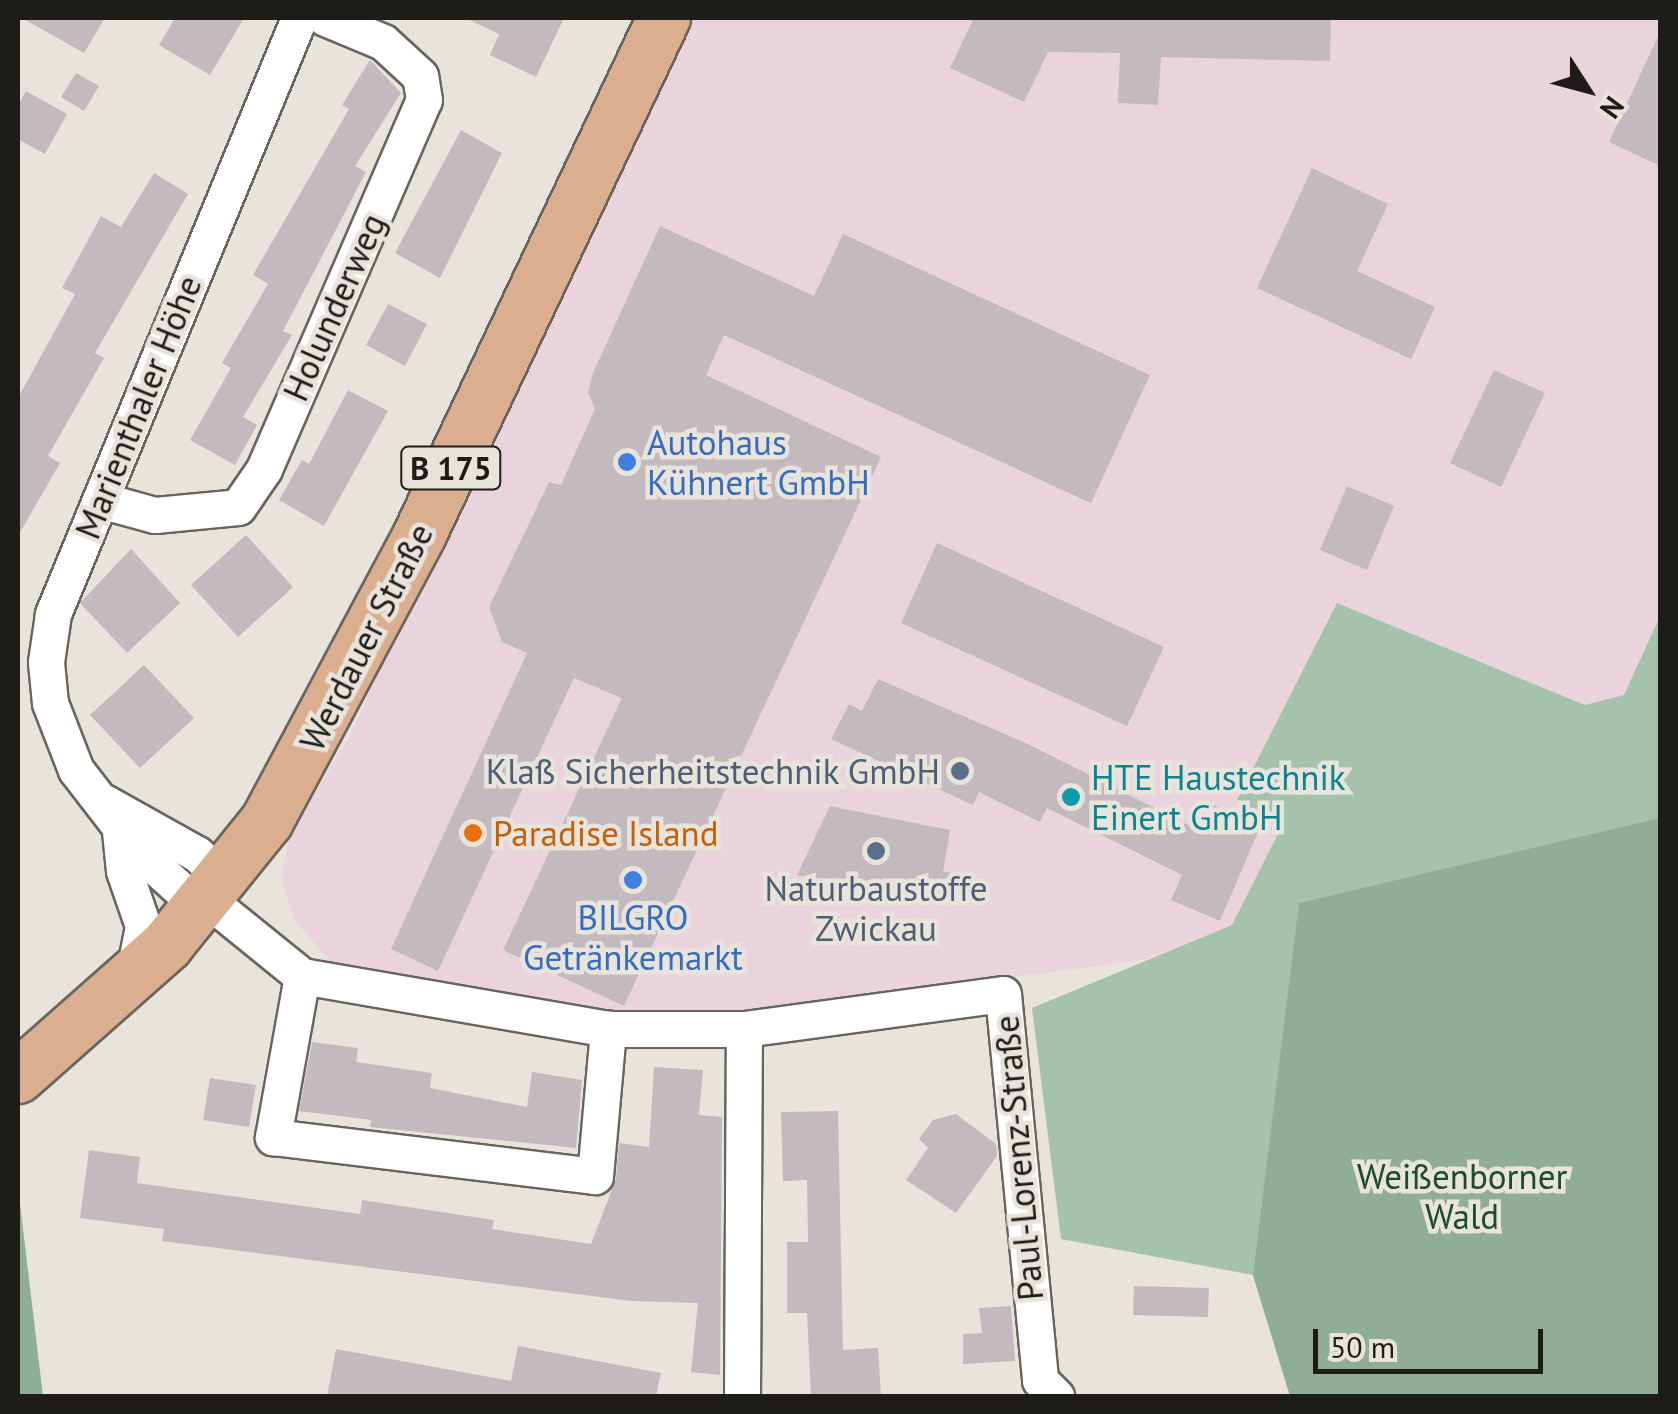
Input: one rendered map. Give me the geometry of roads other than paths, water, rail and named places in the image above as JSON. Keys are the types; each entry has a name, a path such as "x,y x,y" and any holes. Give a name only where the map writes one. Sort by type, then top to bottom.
{"main road":[{"name":"Werdauer Straße","path":"18,1077 133,977 211,896 316,739 412,552 664,18"}],"street":[{"name":"Marienthaler Höhe","path":"211,896 120,831 59,734 46,662 53,614 299,18"},
{"name":"Holunderweg","path":"100,500 155,514 238,506 264,469 424,100 420,76 383,42 325,18"},
{"name":"Marienthaler Höhe","path":"98,799 197,854 211,896"},
{"name":"Marienthaler Höhe","path":"120,831 124,871 142,926 133,977"},
{"name":"Paul-Lorenz-Straße","path":"211,896 302,976 608,1029 744,1029 1003,994 1040,1380 1056,1396"},
{"path":"302,976 274,1138 595,1176 608,1029"},
{"path":"742,1396 744,1029"}],"place":[{"name":"Autohaus Kühnert GmbH","path":"627,462"},
{"name":"Klaß Sicherheitstechnik GmbH","path":"960,771"},
{"name":"HTE Haustechnik Einert GmbH","path":"1071,797"},
{"name":"Paradise Island","path":"473,833"},
{"name":"Naturbaustoffe Zwickau","path":"876,851"},
{"name":"BILGRO Getränkemarkt","path":"633,880"}],"park label":[{"name":"Weißenborner Wald","path":"1462,1196"}]}
